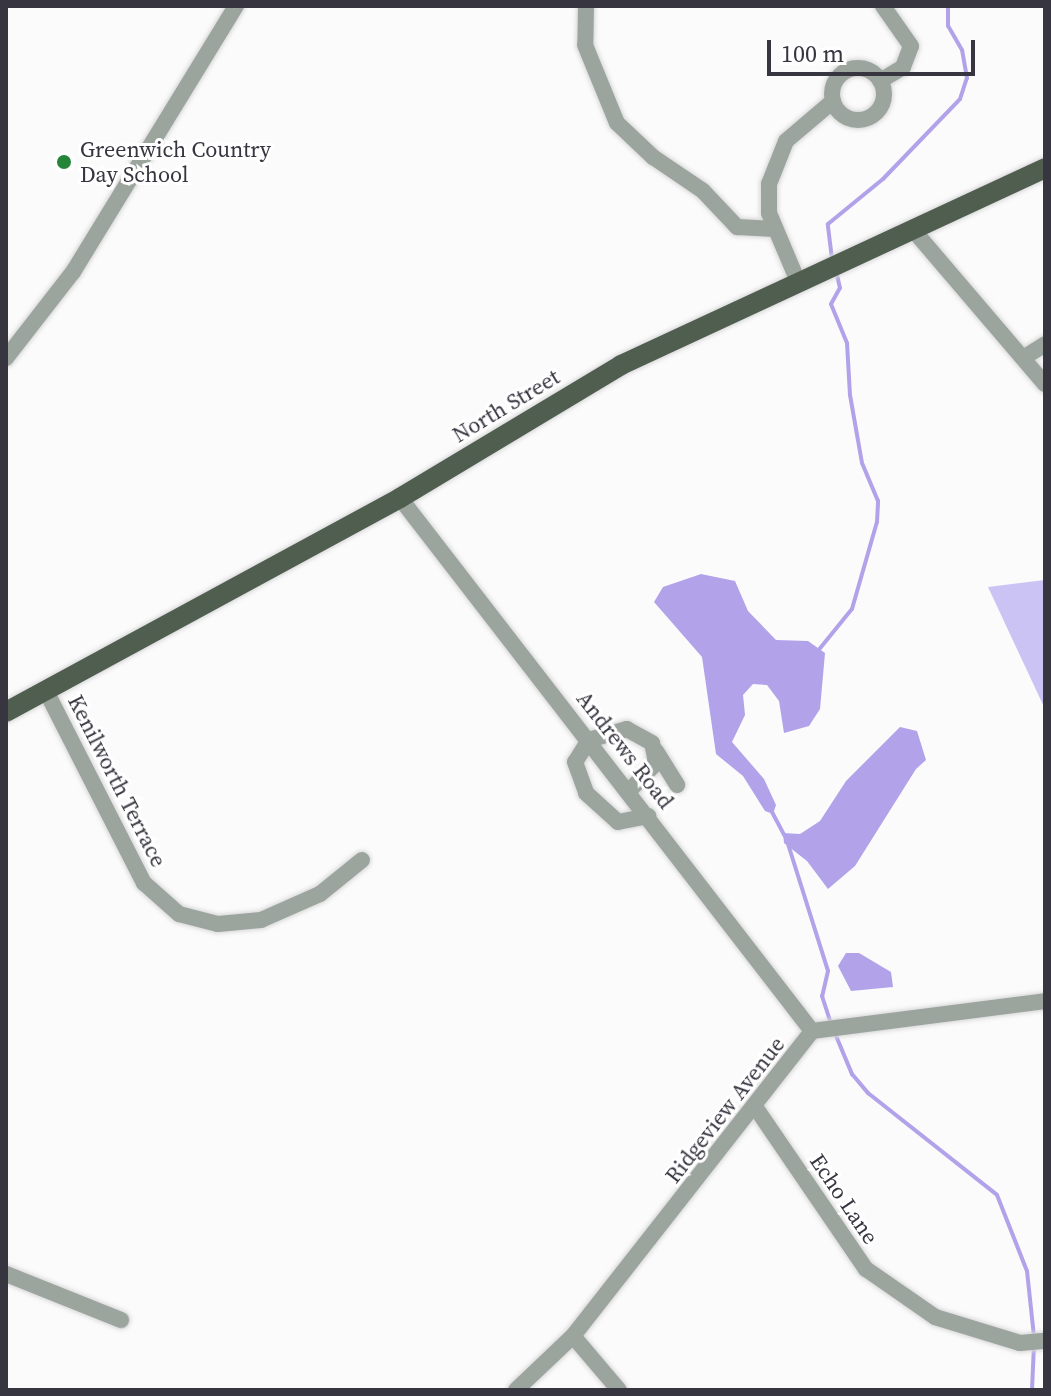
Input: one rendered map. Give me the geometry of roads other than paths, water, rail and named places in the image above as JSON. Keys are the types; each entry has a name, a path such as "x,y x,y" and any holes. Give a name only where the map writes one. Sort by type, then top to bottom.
{"main road":[{"name":"North Street","path":"6,712 400,498 621,365 915,232 1003,184 1045,168"}],"street":[{"path":"6,358 73,272 236,6"},
{"path":"586,6 585,45 617,123 653,157 703,191 737,227 775,229"},
{"path":"880,81 903,67 911,53 907,35 883,6"},
{"path":"861,68 880,81 883,100 867,118 843,115 833,101 834,84 845,72 861,68"},
{"path":"799,284 775,229 767,199 780,153 796,130 833,101"},
{"path":"915,232 1045,384"},
{"path":"1023,358 1045,344"},
{"name":"Andrews Road","path":"400,498 648,816 825,1030"},
{"name":"Kenilworth Terrace","path":"46,691 144,883 179,914 218,924 261,920 320,894 362,860"},
{"path":"648,816 618,822 586,793 575,762 589,740 636,730 656,751 677,785"},
{"path":"629,791 656,763 656,751"},
{"path":"825,1030 1045,1001"},
{"name":"Ridgeview Avenue","path":"516,1390 573,1336 756,1108 825,1030"},
{"name":"Echo Lane","path":"756,1108 866,1269 935,1317 1020,1343 1043,1342"},
{"path":"6,1274 121,1320"},
{"path":"573,1336 619,1390"}],"waterway":[{"path":"832,259 828,224 883,179 960,99 967,78 962,50 948,26 948,6"},
{"path":"817,652 852,609 877,522 878,501 862,463 850,395 847,343 831,304 840,288 836,271"},
{"path":"772,812 785,836"},
{"path":"788,844 828,971 822,996 831,1023"},
{"path":"834,1031 852,1074 868,1093 997,1195 1027,1271 1034,1336"},
{"path":"1032,1390 1034,1344"}],"place":[{"name":"Greenwich Country Day School","path":"64,162"}]}
